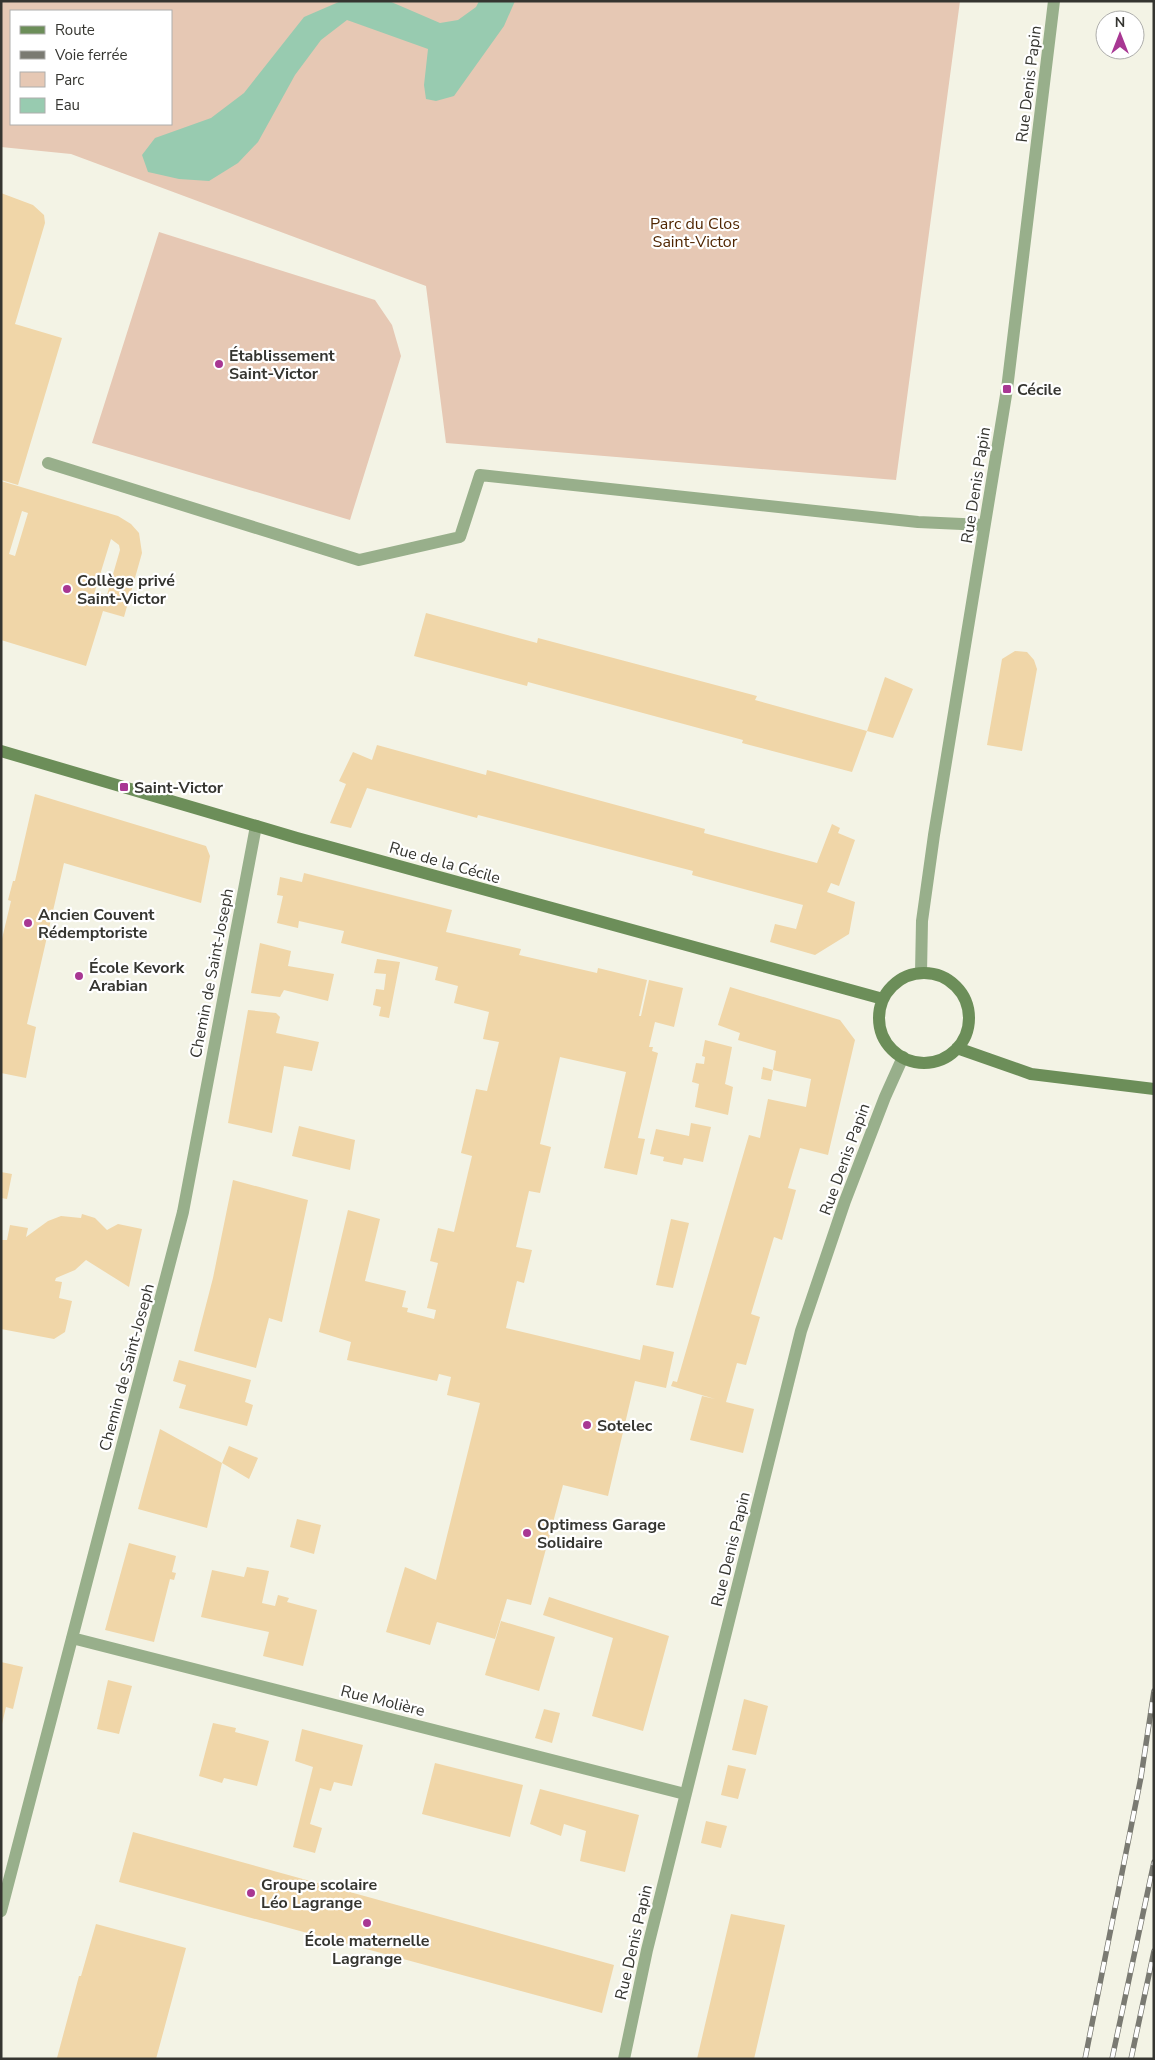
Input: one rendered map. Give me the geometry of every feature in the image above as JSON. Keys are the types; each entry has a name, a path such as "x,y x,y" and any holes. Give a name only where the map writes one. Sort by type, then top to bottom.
{"street":[{"name":"Rue Denis Papin","path":"921,972 922,921 1007,389 1054,1"},
{"path":"48,463 359,560 460,537 480,475 918,522 984,525"},
{"name":"Rue de la Cécile","path":"1,751 256,826 883,999"},
{"name":"Chemin de Saint-Joseph","path":"1,1911 36,1784 183,1212 256,826"},
{"path":"921,972 938,975 954,984 964,998 969,1015 967,1033 957,1048 946,1057 932,1062 917,1062 903,1058 890,1047 881,1032 879,1015 883,999 892,985 905,976 921,972"},
{"path":"957,1048 1031,1074 1154,1089"},
{"name":"Rue Denis Papin","path":"624,2059 647,1950 801,1330 845,1201 885,1097 903,1058"},
{"name":"Rue Molière","path":"72,1638 685,1794"}],"green space":[{"name":"Parc du Clos Saint-Victor","path":"1,1 960,1 896,480 446,443 426,286 71,154 1,147"},
{"path":"159,232 375,300 392,325 401,356 350,520 92,443"}],"water":[{"path":"341,1 389,1 440,23 458,20 476,7 479,1 515,1 504,26 454,96 436,101 426,99 424,85 428,49 347,20 321,40 295,75 258,142 238,163 209,181 179,179 148,172 142,155 155,138 211,118 244,93 304,17"}],"building":[{"path":"1,193 33,205 44,215 45,223 15,324 62,338 18,485 1,480"},
{"name":"Collège privé Saint-Victor","path":"1,481 118,516 131,524 139,533 142,553 124,617 103,611 86,666 1,640","holes":["22,511 28,513 15,556 9,554","111,539 119,545 120,550 107,595 95,591"]},
{"path":"426,613 537,643 538,638 757,696 755,700 867,731 852,772 742,743 743,740 528,682 527,686 414,656"},
{"path":"1015,651 1027,652 1034,660 1037,669 1022,751 987,745 1002,659"},
{"path":"885,677 913,689 893,738 867,731"},
{"path":"377,745 486,775 487,770 705,829 704,833 817,863 832,824 840,828 838,833 855,840 839,886 831,883 827,892 855,902 849,934 815,955 770,942 775,924 796,929 803,905 692,875 693,871 478,815 477,818 367,788 351,828 330,823 346,784 339,781 353,752 372,760"},
{"name":"Ancien Couvent Rédemptoriste","path":"35,794 206,846 210,856 201,903 64,863 27,1024 36,1027 26,1078 1,1073 1,943 11,901 8,900 13,881 15,881"},
{"path":"304,873 452,910 446,932 521,949 519,955 597,973 598,968 647,980 639,1016 641,1016 649,980 683,988 674,1027 655,1022 649,1047 653,1047 652,1051 658,1053 638,1138 645,1139 637,1175 604,1168 626,1072 560,1057 540,1144 551,1147 540,1193 529,1191 516,1247 532,1250 524,1283 517,1281 506,1328 640,1360 643,1345 674,1352 666,1388 635,1381 608,1496 563,1485 531,1605 507,1599 495,1639 437,1622 430,1645 386,1632 405,1567 436,1580 480,1403 447,1395 451,1377 439,1374 437,1381 347,1360 351,1342 319,1332 348,1210 380,1219 365,1281 406,1291 402,1307 408,1308 407,1312 434,1319 436,1310 427,1308 438,1263 430,1261 438,1228 454,1232 472,1156 461,1153 476,1089 487,1091 499,1042 483,1039 489,1012 454,1003 458,986 435,980 438,967 341,943 344,931 299,921 298,928 277,923 283,896 277,895 280,877 302,882"},
{"path":"260,943 291,951 288,966 334,974 328,1001 284,990 280,997 251,993"},
{"path":"377,959 400,962 389,1018 379,1016 381,1007 373,1005 376,989 384,990 386,974 374,973"},
{"path":"730,987 840,1020 855,1040 828,1155 800,1148 788,1188 796,1190 782,1240 774,1237 751,1314 760,1317 746,1365 737,1363 726,1402 754,1409 743,1453 690,1440 702,1396 715,1399 671,1386 673,1381 677,1382 749,1135 760,1138 768,1099 806,1107 811,1079 773,1070 776,1051 738,1040 740,1033 718,1025"},
{"path":"248,1010 276,1013 280,1017 276,1033 319,1042 312,1071 284,1066 272,1133 228,1123"},
{"path":"705,1040 732,1047 725,1084 733,1087 728,1115 695,1107 699,1084 692,1082 696,1063 704,1064 705,1057 702,1056"},
{"path":"763,1067 773,1070 771,1081 761,1079"},
{"path":"691,1123 711,1127 703,1162 684,1158 682,1165 663,1161 664,1157 650,1154 656,1129 689,1136"},
{"path":"299,1126 355,1140 350,1170 292,1156"},
{"path":"1,1172 12,1174 7,1199 1,1198"},
{"path":"233,1180 308,1200 282,1322 269,1318 256,1368 194,1351 213,1278"},
{"path":"82,1214 95,1218 107,1230 118,1224 142,1229 129,1287 86,1260 75,1270 56,1278 55,1281 62,1282 59,1298 72,1301 65,1332 54,1339 1,1329 1,1240 7,1240 10,1225 28,1228 26,1237 48,1221 61,1216 81,1218"},
{"path":"671,1219 689,1223 673,1288 656,1285"},
{"path":"179,1360 251,1380 245,1402 253,1405 247,1426 179,1408 186,1385 173,1381"},
{"path":"160,1429 222,1463 207,1528 138,1509"},
{"path":"229,1446 258,1458 249,1479 222,1463"},
{"path":"297,1519 321,1525 314,1554 290,1547"},
{"path":"129,1543 176,1556 172,1572 176,1573 174,1580 170,1579 154,1642 105,1630"},
{"path":"247,1567 269,1571 262,1603 275,1606 278,1595 289,1598 287,1602 317,1610 303,1666 263,1656 269,1632 201,1617 212,1570 244,1577"},
{"path":"549,1597 669,1636 643,1731 592,1716 613,1638 543,1615"},
{"path":"501,1621 555,1637 539,1691 485,1675"},
{"path":"1,1662 23,1667 13,1709 6,1707 2,1724"},
{"path":"108,1680 132,1686 119,1734 97,1729"},
{"path":"744,1699 768,1706 756,1755 732,1750"},
{"path":"544,1709 560,1713 552,1743 535,1738"},
{"path":"213,1723 236,1728 235,1732 269,1741 257,1786 224,1778 222,1783 199,1776"},
{"path":"302,1729 363,1745 352,1786 334,1782 331,1791 320,1788 310,1824 322,1828 315,1853 293,1847 313,1767 295,1761"},
{"path":"435,1763 523,1785 510,1837 422,1814"},
{"path":"728,1765 746,1769 738,1799 721,1795"},
{"path":"540,1789 639,1815 625,1872 580,1861 586,1831 564,1824 561,1836 530,1824"},
{"path":"706,1821 727,1826 721,1848 701,1843"},
{"name":"École maternelle Lagrange","path":"133,1832 614,1965 602,2013 119,1882"},
{"path":"731,1914 785,1925 754,2059 697,2059"},
{"path":"96,1924 186,1948 156,2059 57,2058 79,1976 81,1976"}],"railway":[{"path":"1085,2059 1141,1777 1154,1691"},
{"path":"1112,2059 1154,1862"},
{"path":"1131,2059 1154,1951"}],"place":[{"name":"Établissement Saint-Victor","path":"219,364"},
{"name":"Cécile","path":"1007,389"},
{"name":"Collège privé Saint-Victor","path":"67,589"},
{"name":"Saint-Victor","path":"124,787"},
{"name":"Ancien Couvent Rédemptoriste","path":"28,923"},
{"name":"École Kevork Arabian","path":"79,976"},
{"name":"Sotelec","path":"587,1425"},
{"name":"Optimess Garage Solidaire","path":"527,1533"},
{"name":"Groupe scolaire Léo Lagrange","path":"251,1893"},
{"name":"École maternelle Lagrange","path":"367,1923"}]}
